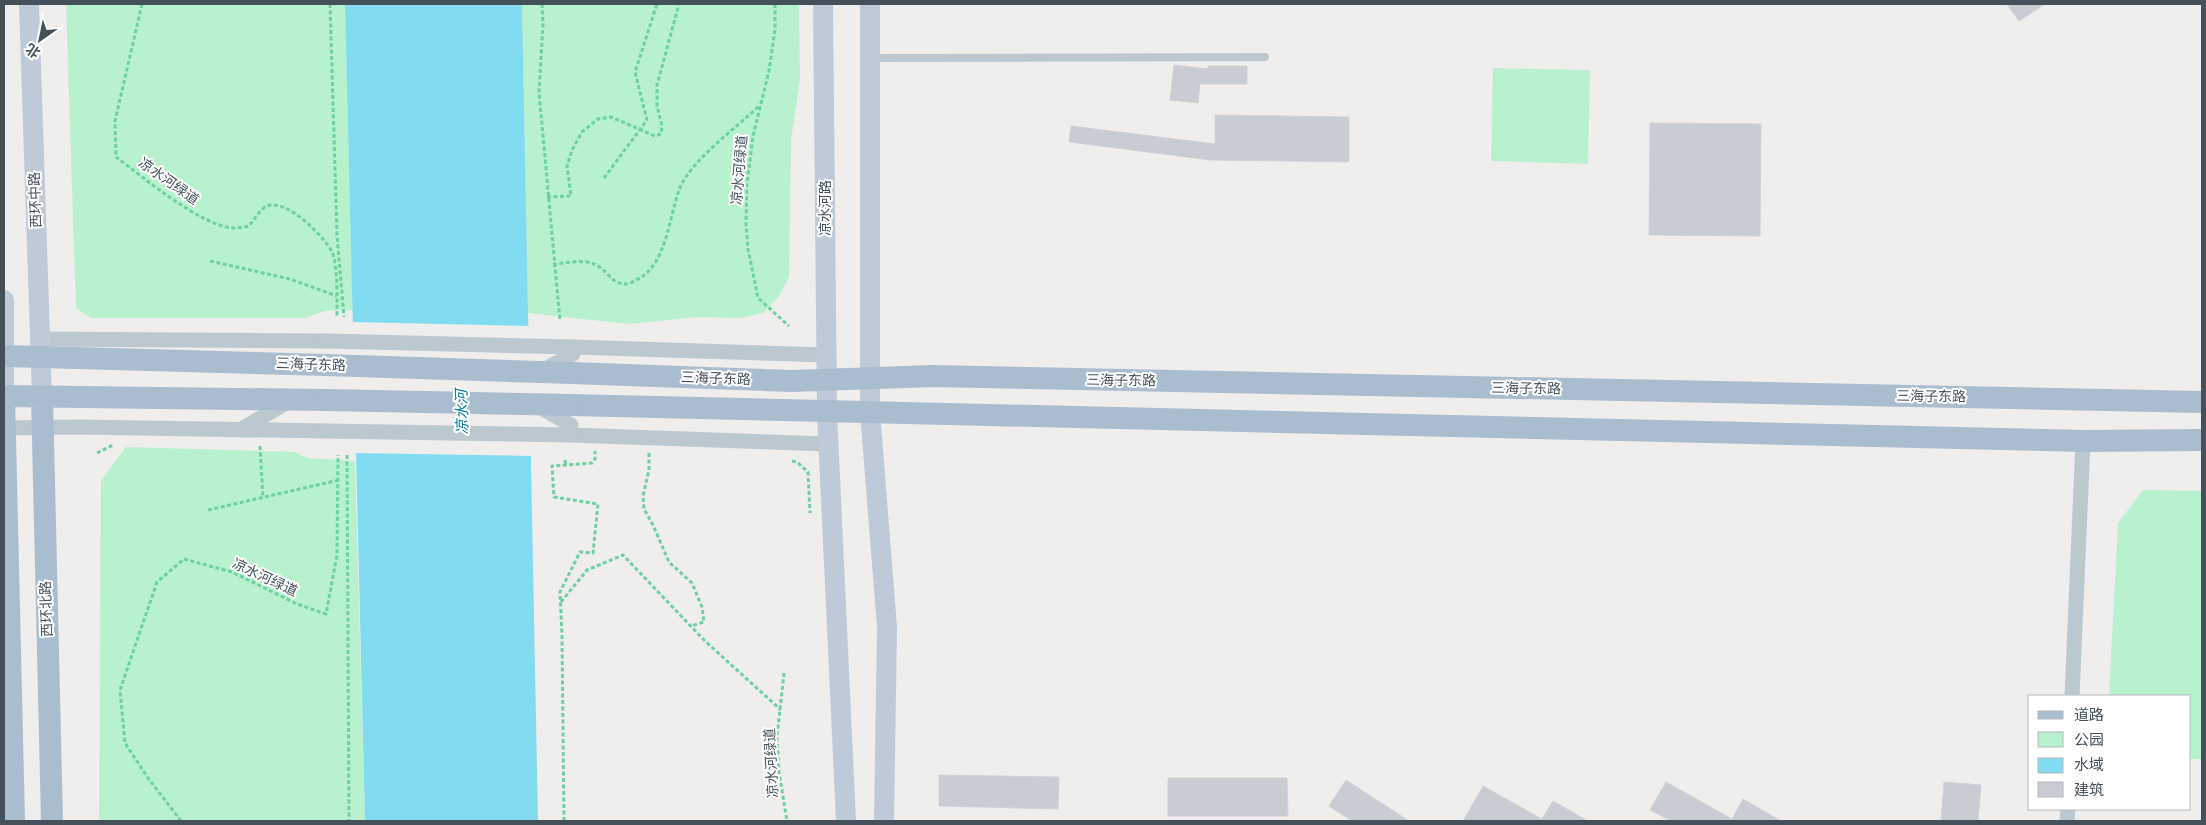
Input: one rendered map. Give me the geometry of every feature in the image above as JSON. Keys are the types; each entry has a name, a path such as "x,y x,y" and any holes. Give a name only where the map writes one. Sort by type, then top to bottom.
{"main road":[{"name":"三海子东路","path":"4,356 40,348 237,362 539,372 577,355 782,380 932,376 2202,402"},
{"path":"14,821 4,396 537,405 571,422 870,412 2083,441 2202,440"},
{"name":"西环北路","path":"42,397 52,821"}],"street":[{"name":"西环中路","path":"29,4 42,397"},
{"name":"凉水河路","path":"823,4 826,380 846,821"},
{"path":"870,4 870,412 887,627 884,821"},
{"path":"4,300 4,396"},
{"path":"237,362 290,341"},
{"path":"40,348 327,341 577,355 826,355"},
{"path":"238,431 291,400"},
{"path":"4,428 326,431 571,422 592,441 828,444"},
{"path":"2072,695 2083,441"}],"lane":[{"path":"870,58 1265,57"}],"path":[{"name":"凉水河绿道","path":"142,4 126,66 115,121 116,157 209,222 233,228 249,226 265,207 276,204 285,206 320,235 332,254 337,296 337,317"},
{"path":"330,4 337,235 344,317"},
{"path":"542,4 543,24 538,92 560,321"},
{"path":"604,178 647,120 636,72 657,4"},
{"path":"547,197 571,196 567,166 572,150 582,132 598,119 611,117 655,136 661,134 662,126 657,106 657,85 679,4"},
{"name":"凉水河绿道","path":"776,4 775,30 770,63 753,136 747,184 748,249 758,298 789,326"},
{"path":"554,264 583,261 598,266 613,280 627,284 642,278 654,264 666,238 680,189 689,170 761,104"},
{"path":"210,261 290,279 337,296"},
{"path":"564,821 560,592 580,552 593,553 598,504 554,497 552,466 592,463 595,459 592,441"},
{"path":"260,444 262,498"},
{"path":"640,452 658,452"},
{"path":"649,452 643,496 644,509 653,525 668,562 692,582 696,590 702,607 704,622 691,626"},
{"name":"凉水河绿道","path":"181,821 148,778 125,743 120,690 157,582 184,559 232,572 297,604 326,614 337,554 338,456"},
{"path":"347,456 349,821"},
{"path":"564,460 566,466"},
{"path":"789,460 797,462 808,472 810,513"},
{"path":"208,510 339,480"},
{"path":"560,603 587,570 624,555 691,626 781,710"},
{"name":"凉水河绿道","path":"784,673 777,737 787,821"}],"green space":[{"path":"66,4 345,4 353,310 324,311 305,318 91,318 76,308"},
{"path":"522,4 799,4 800,79 791,140 789,277 779,296 763,313 741,318 697,317 629,324 528,313"},
{"path":"1493,68 1590,70 1588,164 1491,161"},
{"path":"126,447 295,452 307,458 355,461 365,821 99,821 101,481"},
{"path":"2143,490 2202,491 2202,759 2191,759 2191,695 2109,695 2118,523"}],"water":[{"name":"凉水河","path":"345,4 522,4 538,821 365,821"}],"pier":[{"path":"351,322 531,326 533,456 352,453"}],"building":[{"path":"2007,4 2045,4 2019,21"},
{"path":"1174,65 1208,69 1208,66 1247,66 1247,84 1200,84 1198,103 1170,100"},
{"path":"1215,115 1349,117 1349,162 1210,160 1069,142 1071,126 1215,144"},
{"path":"1650,123 1761,124 1760,236 1649,235"},
{"path":"939,775 1059,777 1058,809 939,806"},
{"path":"1168,778 1287,778 1288,816 1168,816"},
{"path":"1346,780 1409,821 1352,821 1329,806"},
{"path":"1666,782 1732,819 1743,799 1781,821 1671,821 1650,810"},
{"path":"1944,782 1981,785 1978,821 1941,821"},
{"path":"1483,786 1542,819 1553,801 1588,821 1463,821"}]}
